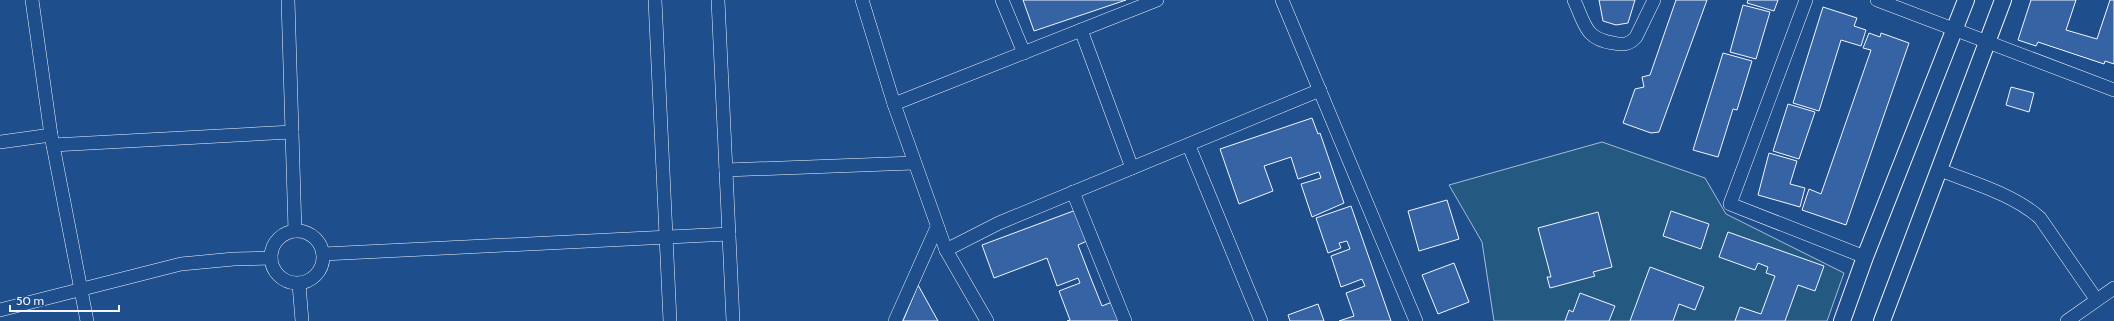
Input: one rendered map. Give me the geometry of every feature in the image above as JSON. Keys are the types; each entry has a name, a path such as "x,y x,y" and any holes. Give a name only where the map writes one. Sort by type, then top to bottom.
{"street":[{"path":"32,0 52,140 87,321"},
{"path":"288,0 295,231"},
{"path":"655,0 670,321"},
{"path":"718,0 733,321"},
{"path":"862,0 894,104 937,227 946,250 987,321"},
{"path":"1002,0 1024,53"},
{"path":"894,104 1081,30 1137,4 1157,0"},
{"path":"1282,0 1416,321"},
{"path":"1574,0 1593,37 1601,41 1622,45 1632,42 1636,37 1654,0"},
{"path":"1806,0 1730,204 1865,257"},
{"path":"1877,0 1986,43 2114,90"},
{"path":"1842,321 1865,257 1966,0"},
{"path":"1882,321 2003,0"},
{"path":"1081,30 1132,168"},
{"path":"946,250 999,223 1188,146 1320,90"},
{"path":"0,142 292,132"},
{"path":"1188,146 1261,321"},
{"path":"726,170 914,163"},
{"path":"1940,170 1993,192 2032,211 2040,218 2096,299"},
{"path":"1074,192 1125,321"},
{"path":"895,321 937,227"},
{"path":"295,231 314,237 322,248 324,254 320,272 311,280 299,284 290,283 276,274 271,258 271,251 278,240 283,235 295,231"},
{"path":"324,254 729,234"},
{"path":"0,310 80,291 142,273 181,264 234,258 271,258"},
{"path":"299,284 302,321"},
{"path":"2067,321 2096,299 2114,288"}],"shaded area":[{"path":"1602,142 1705,178 1726,214 1844,273 1827,321 1494,321 1482,242 1449,185"}],"building":[{"path":"1023,0 1126,0 1034,31"},
{"path":"1599,0 1635,0 1628,23 1616,25 1603,21"},
{"path":"1676,0 1707,0 1659,132 1651,133 1623,123 1635,89 1644,87 1642,77 1650,75"},
{"path":"1748,0 1778,0 1774,11 1747,3"},
{"path":"2031,0 2076,0 2066,30 2097,39 2110,0 2114,0 2114,64 2105,61 2104,64 2038,42 2036,46 2018,40"},
{"path":"1743,5 1770,12 1756,59 1730,52"},
{"path":"1823,7 1857,18 1854,26 1866,30 1861,46 1841,40 1819,111 1793,103"},
{"path":"1869,33 1880,37 1881,33 1909,43 1846,225 1802,210 1809,189 1821,194 1871,50 1863,48"},
{"path":"1723,53 1752,61 1737,110 1733,109 1718,157 1693,150"},
{"path":"2011,87 2034,93 2029,112 2006,105"},
{"path":"1788,104 1815,112 1799,159 1773,151"},
{"path":"1312,118 1318,134 1320,133 1344,203 1312,217 1301,184 1321,178 1319,172 1298,179 1291,157 1264,166 1273,191 1239,204 1220,149"},
{"path":"1769,153 1797,161 1790,184 1805,188 1800,207 1758,195"},
{"path":"1447,200 1459,239 1419,251 1408,211"},
{"path":"1351,206 1391,321 1339,321 1354,316 1346,293 1365,286 1362,279 1341,287 1331,256 1350,249 1347,241 1339,243 1341,248 1328,253 1316,218"},
{"path":"1076,210 1087,241 1078,245 1090,276 1102,306 1112,302 1119,321 1067,321 1070,320 1059,291 1080,283 1078,278 1057,286 1047,258 994,278 982,245"},
{"path":"1671,211 1709,224 1701,249 1663,236"},
{"path":"1598,212 1612,267 1593,272 1595,276 1550,288 1547,277 1551,277 1538,228"},
{"path":"1728,232 1824,266 1815,291 1798,285 1785,321 1735,321 1740,307 1761,314 1775,276 1766,273 1768,267 1758,263 1755,270 1719,257"},
{"path":"1454,263 1469,302 1438,314 1422,275"},
{"path":"1650,267 1704,287 1695,310 1679,304 1673,321 1630,321"},
{"path":"918,285 938,321 903,321"},
{"path":"1580,293 1615,306 1609,321 1565,321 1569,310 1573,312"},
{"path":"1318,304 1324,321 1290,321 1288,315"}]}
